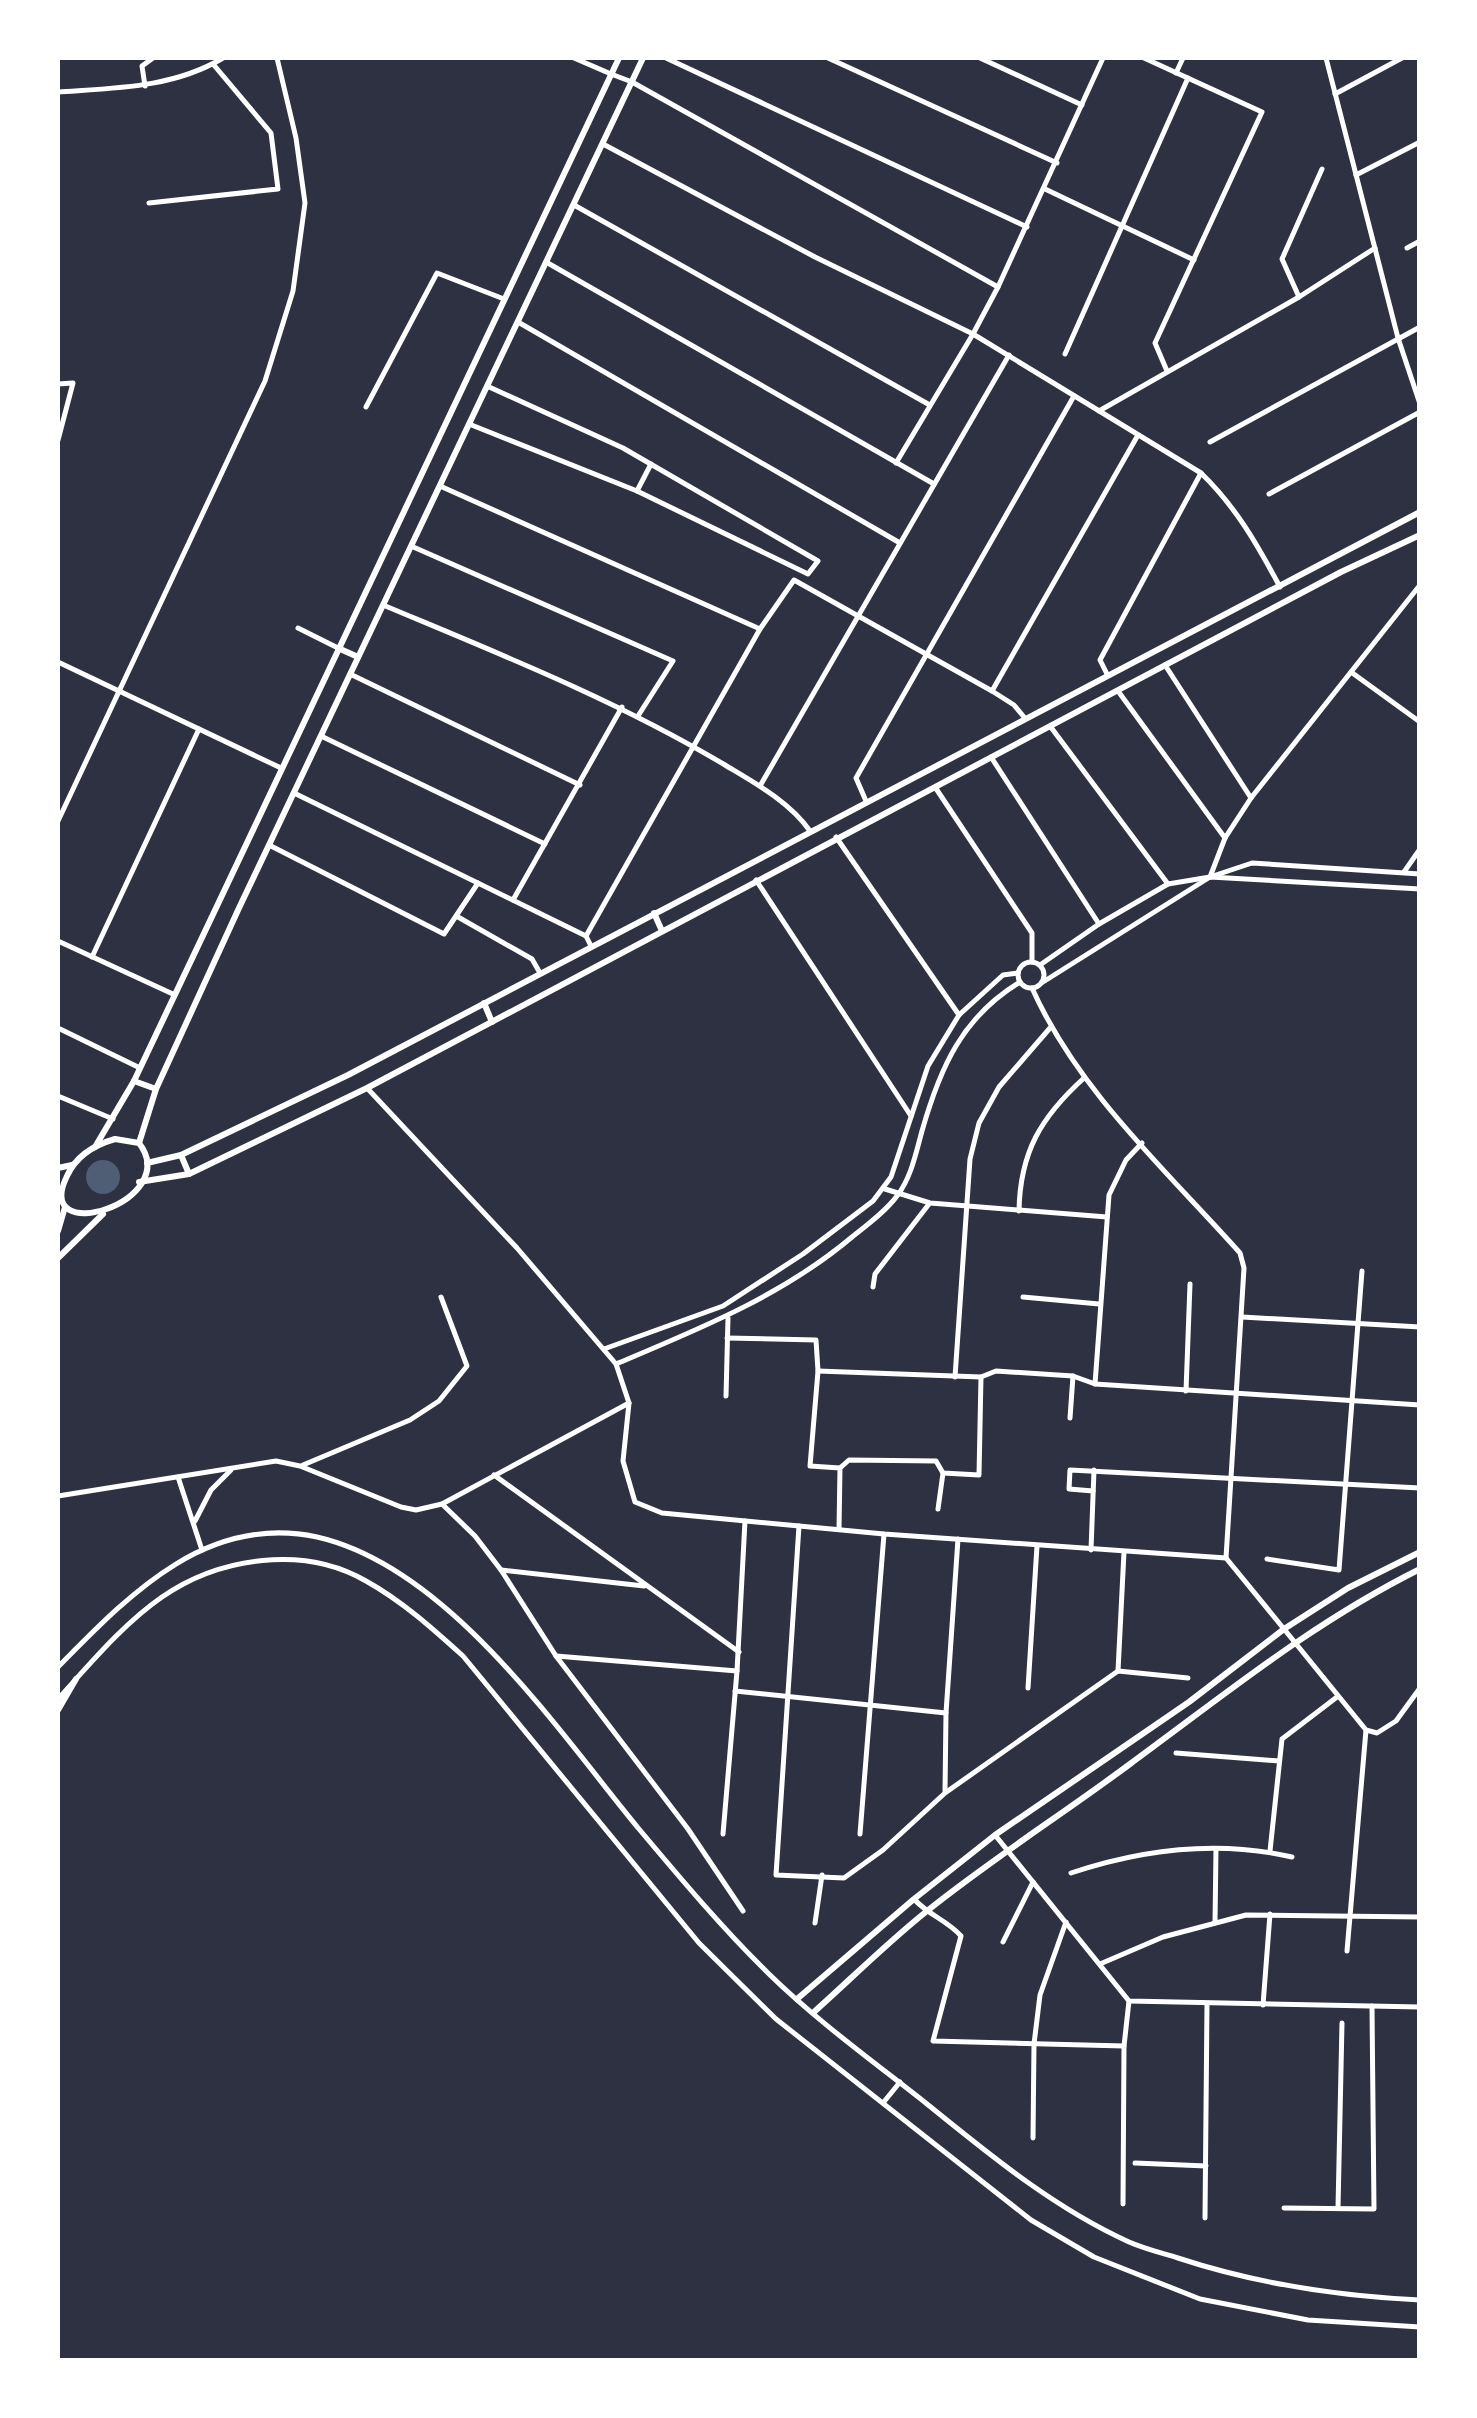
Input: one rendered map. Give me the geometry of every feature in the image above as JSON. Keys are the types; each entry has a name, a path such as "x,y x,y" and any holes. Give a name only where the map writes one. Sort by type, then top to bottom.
{"main road":[{"path":"96,1146 134,1082 619,58"},
{"path":"139,1143 156,1089 269,844 644,58"},
{"path":"147,1163 181,1155 348,1075 1420,512"},
{"path":"139,1182 188,1174 367,1088 836,837 1340,572 1420,534"},
{"path":"338,648 358,657"},
{"path":"654,914 662,932"},
{"path":"484,1002 492,1022"},
{"path":"134,1082 156,1089"},
{"path":"58,1168 73,1164 96,1146 115,1139 139,1143 147,1163 139,1182 123,1201 108,1210 58,1258"},
{"path":"181,1155 188,1174"},
{"path":"73,1164 59,1191 66,1206 80,1215 108,1210"},
{"path":"58,1232 66,1206"},
{"path":"797,1999 996,1834 1189,1702 1284,1629 1348,1588 1420,1552"},
{"path":"814,2012 926,1912 1292,1642 1356,1601 1420,1569"},
{"path":"58,1710 76,1678"}],"street":[{"path":"145,86 142,66 152,58"},
{"path":"58,92 145,86 224,58"},
{"path":"58,822 265,380 293,290 305,203 296,138 277,58"},
{"path":"574,58 632,82 998,287"},
{"path":"666,58 1027,227"},
{"path":"828,58 1057,163"},
{"path":"980,58 1083,106"},
{"path":"896,462 998,287 1102,58"},
{"path":"1144,58 1262,112 1155,343 1168,372"},
{"path":"1176,72 1183,58"},
{"path":"1326,58 1398,338 1420,404"},
{"path":"1335,94 1402,58"},
{"path":"148,203 278,189 271,133 213,64"},
{"path":"1065,354 1188,78"},
{"path":"1356,175 1420,142"},
{"path":"603,144 815,257 973,334 1201,473 1247,525 1280,587"},
{"path":"1299,297 1282,259 1322,168"},
{"path":"1045,189 1194,260"},
{"path":"574,205 928,404"},
{"path":"1407,248 1420,241"},
{"path":"1099,411 1299,297 1376,248"},
{"path":"546,262 934,484"},
{"path":"366,406 437,272 504,299"},
{"path":"518,322 900,543"},
{"path":"1210,442 1420,327"},
{"path":"760,786 1009,356"},
{"path":"58,384 73,384 58,440"},
{"path":"469,424 638,492 808,574 818,562 651,464 488,386"},
{"path":"866,801 856,778 1074,396"},
{"path":"1269,494 1420,412"},
{"path":"992,691 1138,434"},
{"path":"638,492 651,464"},
{"path":"1107,674 1100,660 1201,473"},
{"path":"440,486 760,629"},
{"path":"411,546 672,660 638,716"},
{"path":"586,936 760,629 794,580 992,691 1014,705 1024,717"},
{"path":"1210,878 1226,838 1252,798 1420,585"},
{"path":"383,605 622,707 760,786 801,818 810,831"},
{"path":"298,628 338,648"},
{"path":"58,662 282,768"},
{"path":"1165,666 1252,798"},
{"path":"1351,672 1420,722"},
{"path":"350,674 580,785"},
{"path":"1118,691 1226,838"},
{"path":"513,900 622,707"},
{"path":"1050,726 1168,884"},
{"path":"92,957 199,729"},
{"path":"321,736 546,844"},
{"path":"991,757 1099,924"},
{"path":"935,787 1032,933 1032,962"},
{"path":"294,793 586,936 591,946"},
{"path":"836,837 959,1015"},
{"path":"269,844 444,934 478,883"},
{"path":"1404,872 1420,849"},
{"path":"1032,988 1210,878 1252,863 1420,874"},
{"path":"1040,965 1099,924 1168,884 1210,878 1420,889"},
{"path":"756,880 911,1116"},
{"path":"458,916 532,959 540,973"},
{"path":"58,941 174,995"},
{"path":"1020,982 1021,966 1032,962 1044,970 1043,982"},
{"path":"604,1349 724,1306 802,1254 885,1189 928,1066 959,1015 1004,975 1018,973"},
{"path":"1020,982 1032,988 1050,1028 1084,1078 1240,1253 1244,1268 1242,1317 1226,1558 1366,1730 1377,1733 1396,1720 1420,1688"},
{"path":"616,1364 728,1318 786,1284 841,1246 898,1195 910,1170 933,1093 954,1048 976,1016 1020,982"},
{"path":"58,1028 140,1068"},
{"path":"955,1377 970,1159 980,1123 999,1087 1050,1028"},
{"path":"1019,1210 1019,1179 1030,1144 1063,1097 1084,1078"},
{"path":"367,1088 517,1248 616,1364 630,1403 622,1461 635,1502 662,1513 798,1526 1226,1558"},
{"path":"58,1096 113,1119"},
{"path":"1095,1384 1107,1217 1115,1180 1142,1143"},
{"path":"885,1189 930,1203 1107,1217"},
{"path":"873,1287 875,1274 930,1203"},
{"path":"1267,1559 1340,1570 1362,1271"},
{"path":"1186,1390 1190,1284"},
{"path":"1023,1297 1099,1304"},
{"path":"300,1466 410,1420 439,1401 466,1366 441,1298"},
{"path":"1242,1317 1420,1327"},
{"path":"726,1396 728,1318"},
{"path":"727,1338 816,1340 818,1371 810,1466 840,1468"},
{"path":"818,1371 955,1377 981,1377 996,1371 1072,1376 1095,1384 1420,1405"},
{"path":"1070,1418 1072,1376"},
{"path":"944,1474 978,1475 981,1377"},
{"path":"58,1496 276,1462 300,1466 416,1510 442,1504 630,1403"},
{"path":"838,1529 840,1468 848,1460 936,1461 944,1474 938,1509"},
{"path":"194,1524 211,1490 233,1467"},
{"path":"1093,1490 1070,1489 1070,1470 1420,1488"},
{"path":"1091,1550 1094,1470"},
{"path":"494,1475 738,1652"},
{"path":"178,1476 202,1550"},
{"path":"442,1504 476,1536 556,1656 688,1829 742,1911"},
{"path":"723,1834 746,1520"},
{"path":"798,1526 776,1875 844,1878 883,1850 945,1793 1118,1671 1188,1678"},
{"path":"58,1668 148,1580 202,1550 259,1534 314,1536 342,1544 404,1577 471,1632 516,1678 722,1926 797,1999 997,2161 1064,2206 1132,2243 1260,2282 1334,2294 1420,2300"},
{"path":"860,1834 884,1534"},
{"path":"945,1793 946,1713 958,1540"},
{"path":"1028,1688 1037,1546"},
{"path":"1118,1671 1124,1552"},
{"path":"58,1698 161,1598 211,1572 263,1560 290,1560 335,1568 363,1578 406,1607 462,1656 699,1943 736,1982 776,2019 1031,2220 1094,2257 1200,2300 1308,2320 1420,2326"},
{"path":"501,1570 648,1586"},
{"path":"556,1656 737,1671"},
{"path":"736,1691 946,1713"},
{"path":"1270,1852 1282,1739 1336,1696"},
{"path":"1348,1951 1366,1730"},
{"path":"1176,1753 1279,1761"},
{"path":"996,1834 1129,2001 1124,2046 1123,2204"},
{"path":"1072,1872 1121,1856 1164,1849 1270,1852 1292,1857"},
{"path":"1215,1923 1216,1849"},
{"path":"815,1922 822,1875"},
{"path":"1003,1942 1033,1882"},
{"path":"914,1899 926,1912 950,1924 960,1936 933,2040 1124,2046"},
{"path":"1263,2005 1270,1914"},
{"path":"1100,1964 1162,1936 1246,1916 1420,1917"},
{"path":"1033,2138 1034,2044 1040,1995 1066,1922"},
{"path":"1129,2001 1420,2007"},
{"path":"1205,2218 1207,2004"},
{"path":"1284,2208 1374,2209 1372,2006"},
{"path":"1338,2208 1342,2023"},
{"path":"882,2103 900,2082"},
{"path":"1136,2164 1206,2166"}],"water":[{"path":"103,1160 115,1165 120,1177 115,1189 103,1194 91,1189 86,1177 91,1165"}]}
